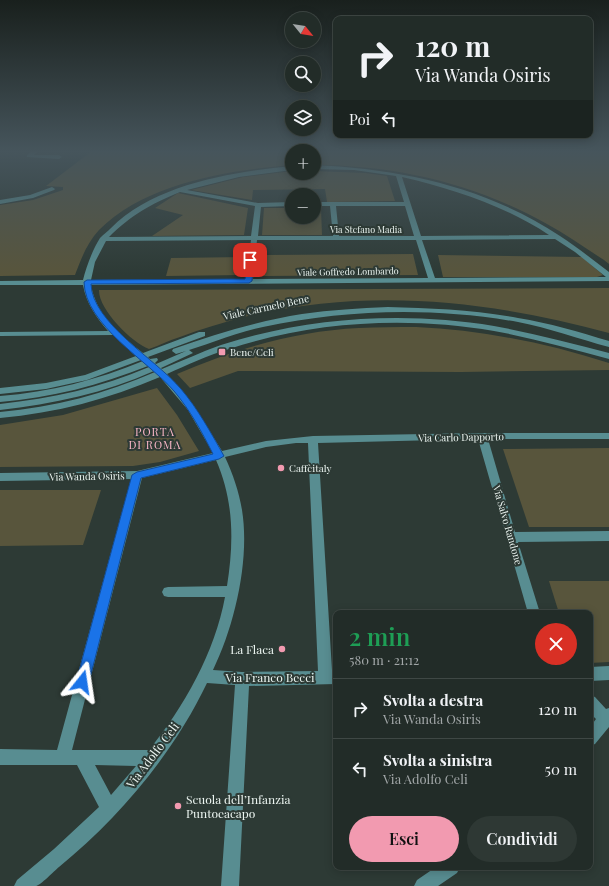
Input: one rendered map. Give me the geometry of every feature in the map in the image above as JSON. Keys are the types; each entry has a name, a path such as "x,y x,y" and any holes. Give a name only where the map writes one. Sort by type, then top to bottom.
{"street":[{"path":"0,202 32,197 44,192"},
{"path":"87,282 93,257 103,239 116,226 134,212 174,192"},
{"path":"191,192 258,205 285,204"},
{"path":"404,192 420,238 432,279"},
{"path":"464,192 478,197 519,216 558,237 587,257 609,277"},
{"path":"321,204 407,204"},
{"path":"332,204 336,238"},
{"path":"249,281 258,205"},
{"name":"Via Stefano Madia","path":"103,239 558,237"},
{"name":"Viale Goffredo Lombardo","path":"0,283 609,277"},
{"name":"Via Adolfo Celi","path":"23,886 62,853 109,808 152,758 181,718 204,676 222,634 233,591 238,548 238,517 232,490 219,456 193,411 178,391 152,365 115,334 98,313 87,288 87,282"},
{"name":"Viale Carmelo Bene","path":"0,399 111,393 152,365 207,332 287,312 338,305 402,303 476,309 545,320 609,337"},
{"name":"Viale Carmelo Bene","path":"0,415 47,397 242,336 270,325 342,317 412,315 528,326 609,344"},
{"path":"256,319 270,325 266,335"},
{"name":"Viale Carmelo Bene","path":"528,326 545,320"},
{"name":"Viale Carmelo Bene","path":"152,365 210,352 266,335 354,322 407,321 478,326 538,337 609,356"},
{"name":"Viale Carmelo Bene","path":"528,326 538,337"},
{"name":"Viale Carmelo Bene","path":"528,326 609,350"},
{"path":"0,334 115,334"},
{"name":"Viale Carmelo Bene","path":"0,391 47,397"},
{"name":"Viale Carmelo Bene","path":"0,407 47,397"},
{"name":"Via Carlo Dapporto","path":"219,456 275,442 313,439 482,436 609,436"},
{"name":"Via Salvo Randone","path":"482,436 533,610"},
{"path":"313,439 331,677"},
{"name":"Via Wanda Osiris","path":"0,477 137,475 219,456"},
{"path":"63,757 137,475"},
{"path":"511,537 609,536"},
{"path":"168,592 233,591"},
{"path":"593,674 609,673"},
{"name":"Via Franco Becci","path":"204,676 242,679 331,677"},
{"path":"230,886 242,679"},
{"path":"593,704 608,717 593,735"},
{"path":"0,757 152,758"},
{"path":"81,757 95,780 109,808"},
{"path":"423,886 447,870"}],"shaded area":[{"path":"56,192 159,192 118,214 99,230 82,257 75,275 0,276 0,205 33,200"},
{"path":"205,192 253,192 252,200"},
{"path":"326,192 392,192 395,201 327,202"},
{"path":"476,192 609,192 609,264 569,237 520,210"},
{"path":"178,193 248,208 244,235 152,236 183,215 155,208"},
{"path":"264,208 285,208 285,224 321,224 321,208 322,235 262,235"},
{"path":"413,254 418,275 261,276 263,255"},
{"path":"438,255 582,257 603,275 597,277 443,277"},
{"path":"245,257 243,275 166,276 171,258"},
{"path":"609,288 609,333 518,312 427,301 382,300 336,302 290,308 244,317 196,331 149,349 142,346 125,333 117,324 104,306 100,298 99,290"},
{"path":"416,327 490,334 562,349 609,363 609,370 461,372 238,371 190,388 177,374 243,349 289,337 335,330"},
{"path":"157,388 177,415 199,451 160,462 133,466 0,467 0,425 63,415"},
{"path":"609,448 609,527 529,527 503,449"},
{"path":"0,490 101,490 83,545 0,546"},
{"path":"549,581 609,581 609,662 593,663 593,610 558,610"}],"place":[{"name":"Bene/Celi","path":"222,352"},
{"name":"Caffèitaly","path":"281,468"},
{"name":"La Flaca","path":"282,649"},
{"name":"Scuola dell’Infanzia Puntoeacapo","path":"178,806"}],"district":[{"name":"PORTA DI ROMA","path":"155,437"}],"route":[{"path":"82,682 137,475 219,456 203,426 178,391 162,373 115,334 106,324 98,313 93,302 87,288 87,282 249,281 250,260"}]}
